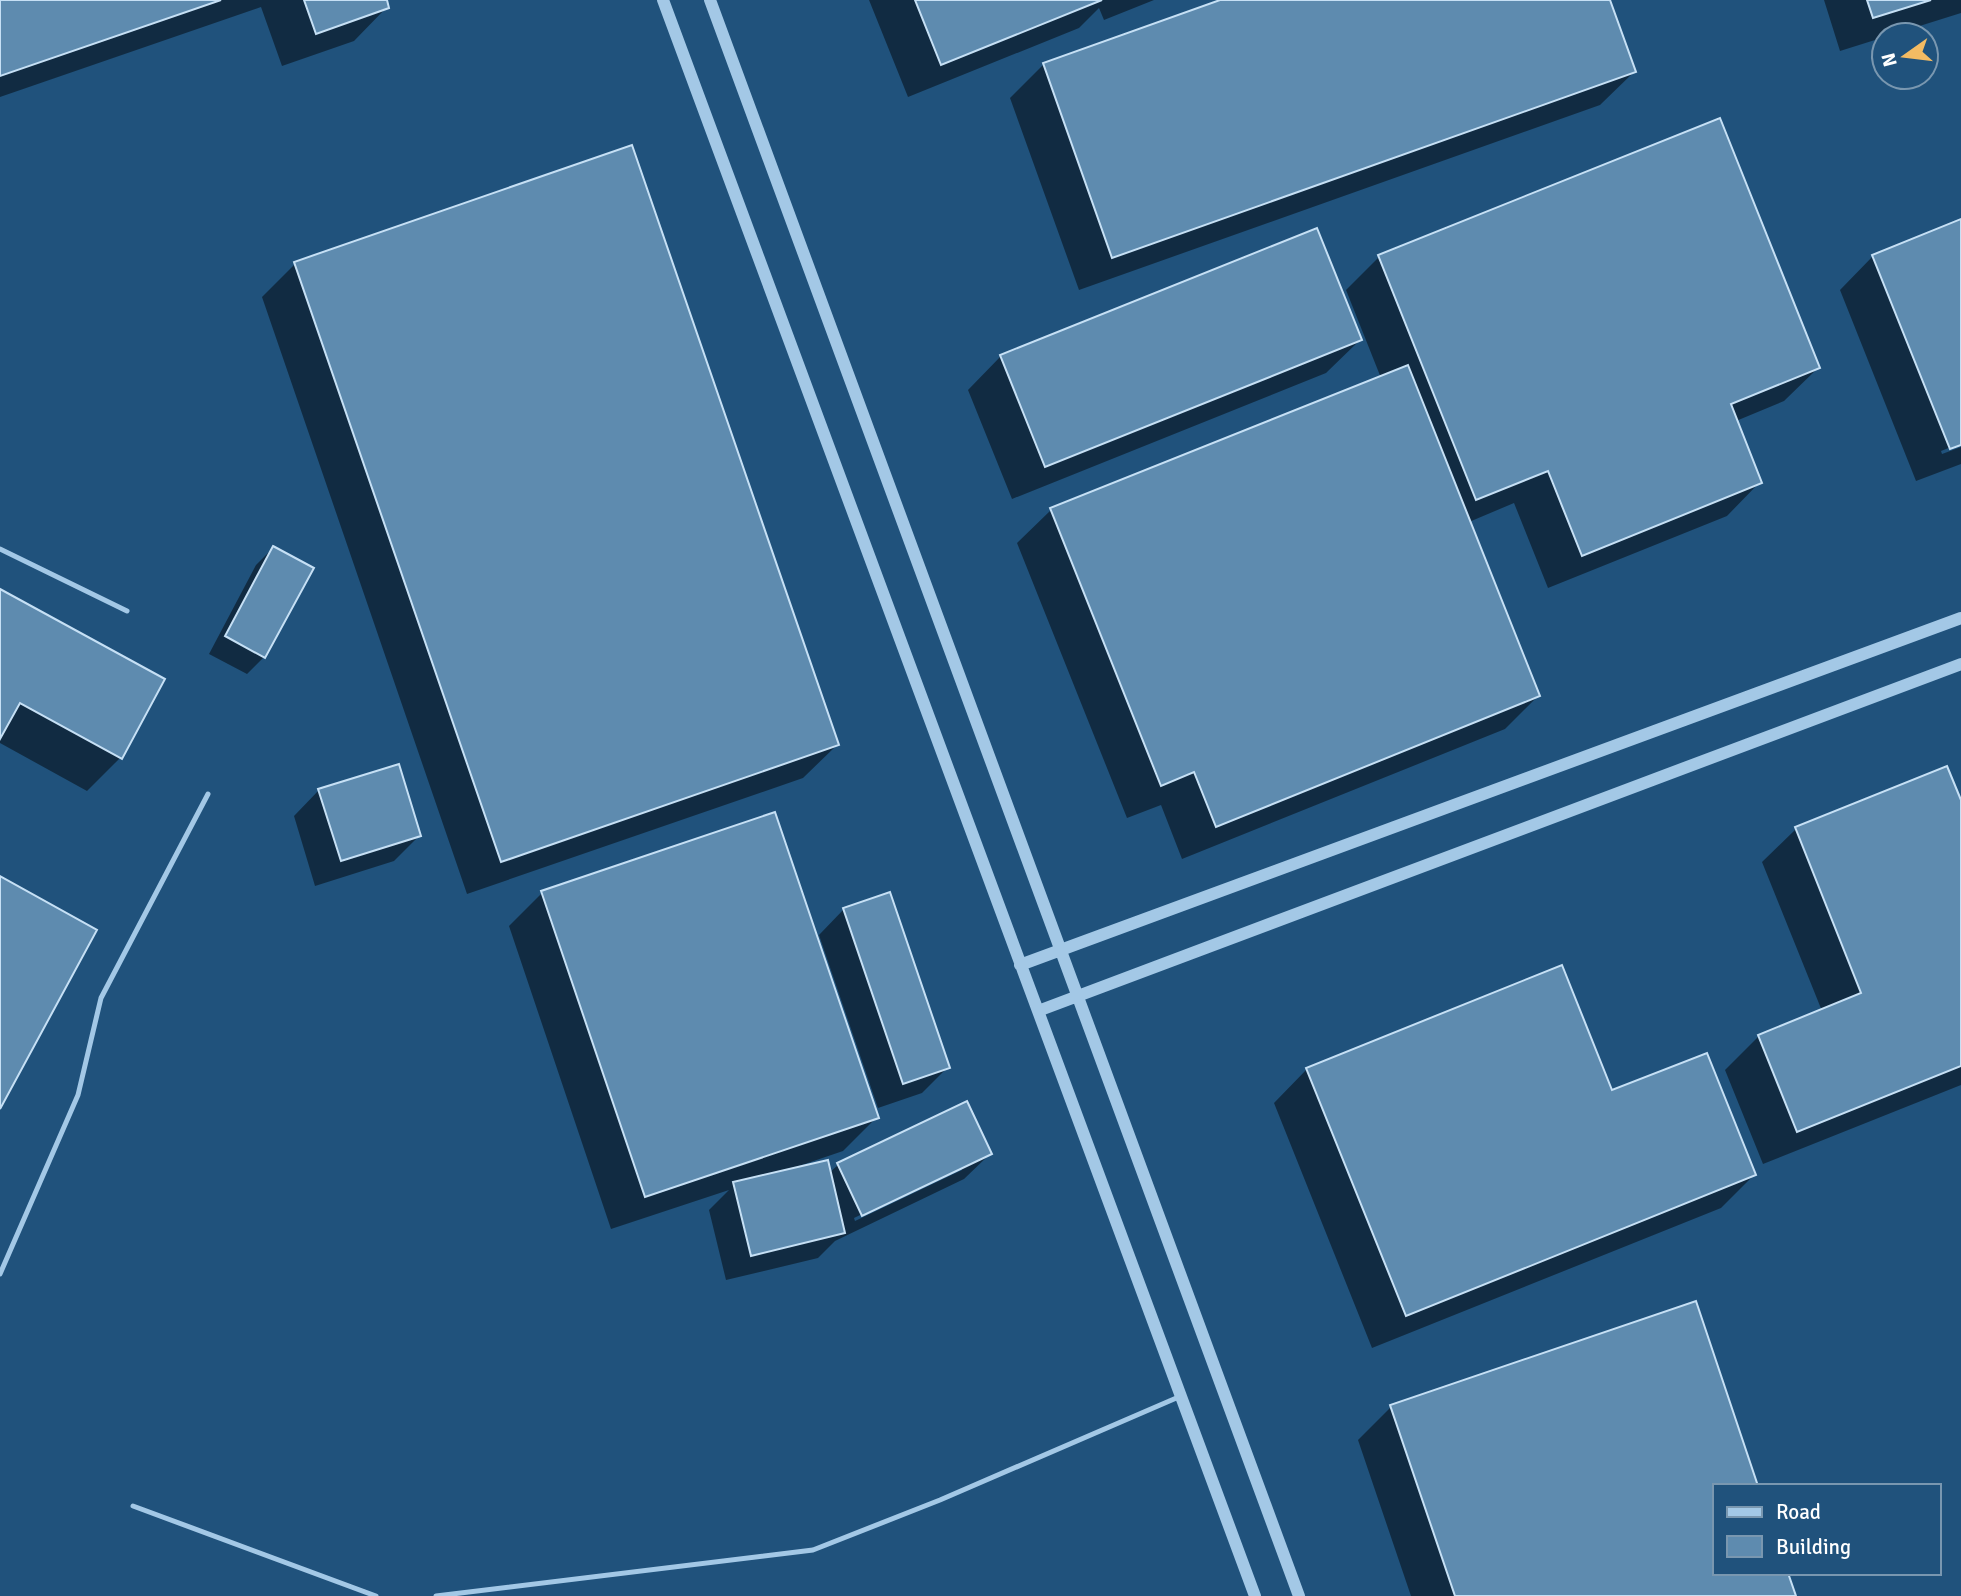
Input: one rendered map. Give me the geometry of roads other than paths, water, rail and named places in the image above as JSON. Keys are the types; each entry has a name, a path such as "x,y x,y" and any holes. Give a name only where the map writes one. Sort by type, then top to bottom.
{"street":[{"path":"663,0 1255,1596"},
{"path":"710,0 1299,1596"},
{"path":"1020,965 1961,618"},
{"path":"1038,1011 1961,664"}],"lane":[{"path":"0,549 127,611"},
{"path":"0,1274 78,1095 101,998 208,794"},
{"path":"436,1596 760,1559 813,1549 929,1505 1181,1396"},
{"path":"133,1506 376,1596"}]}
